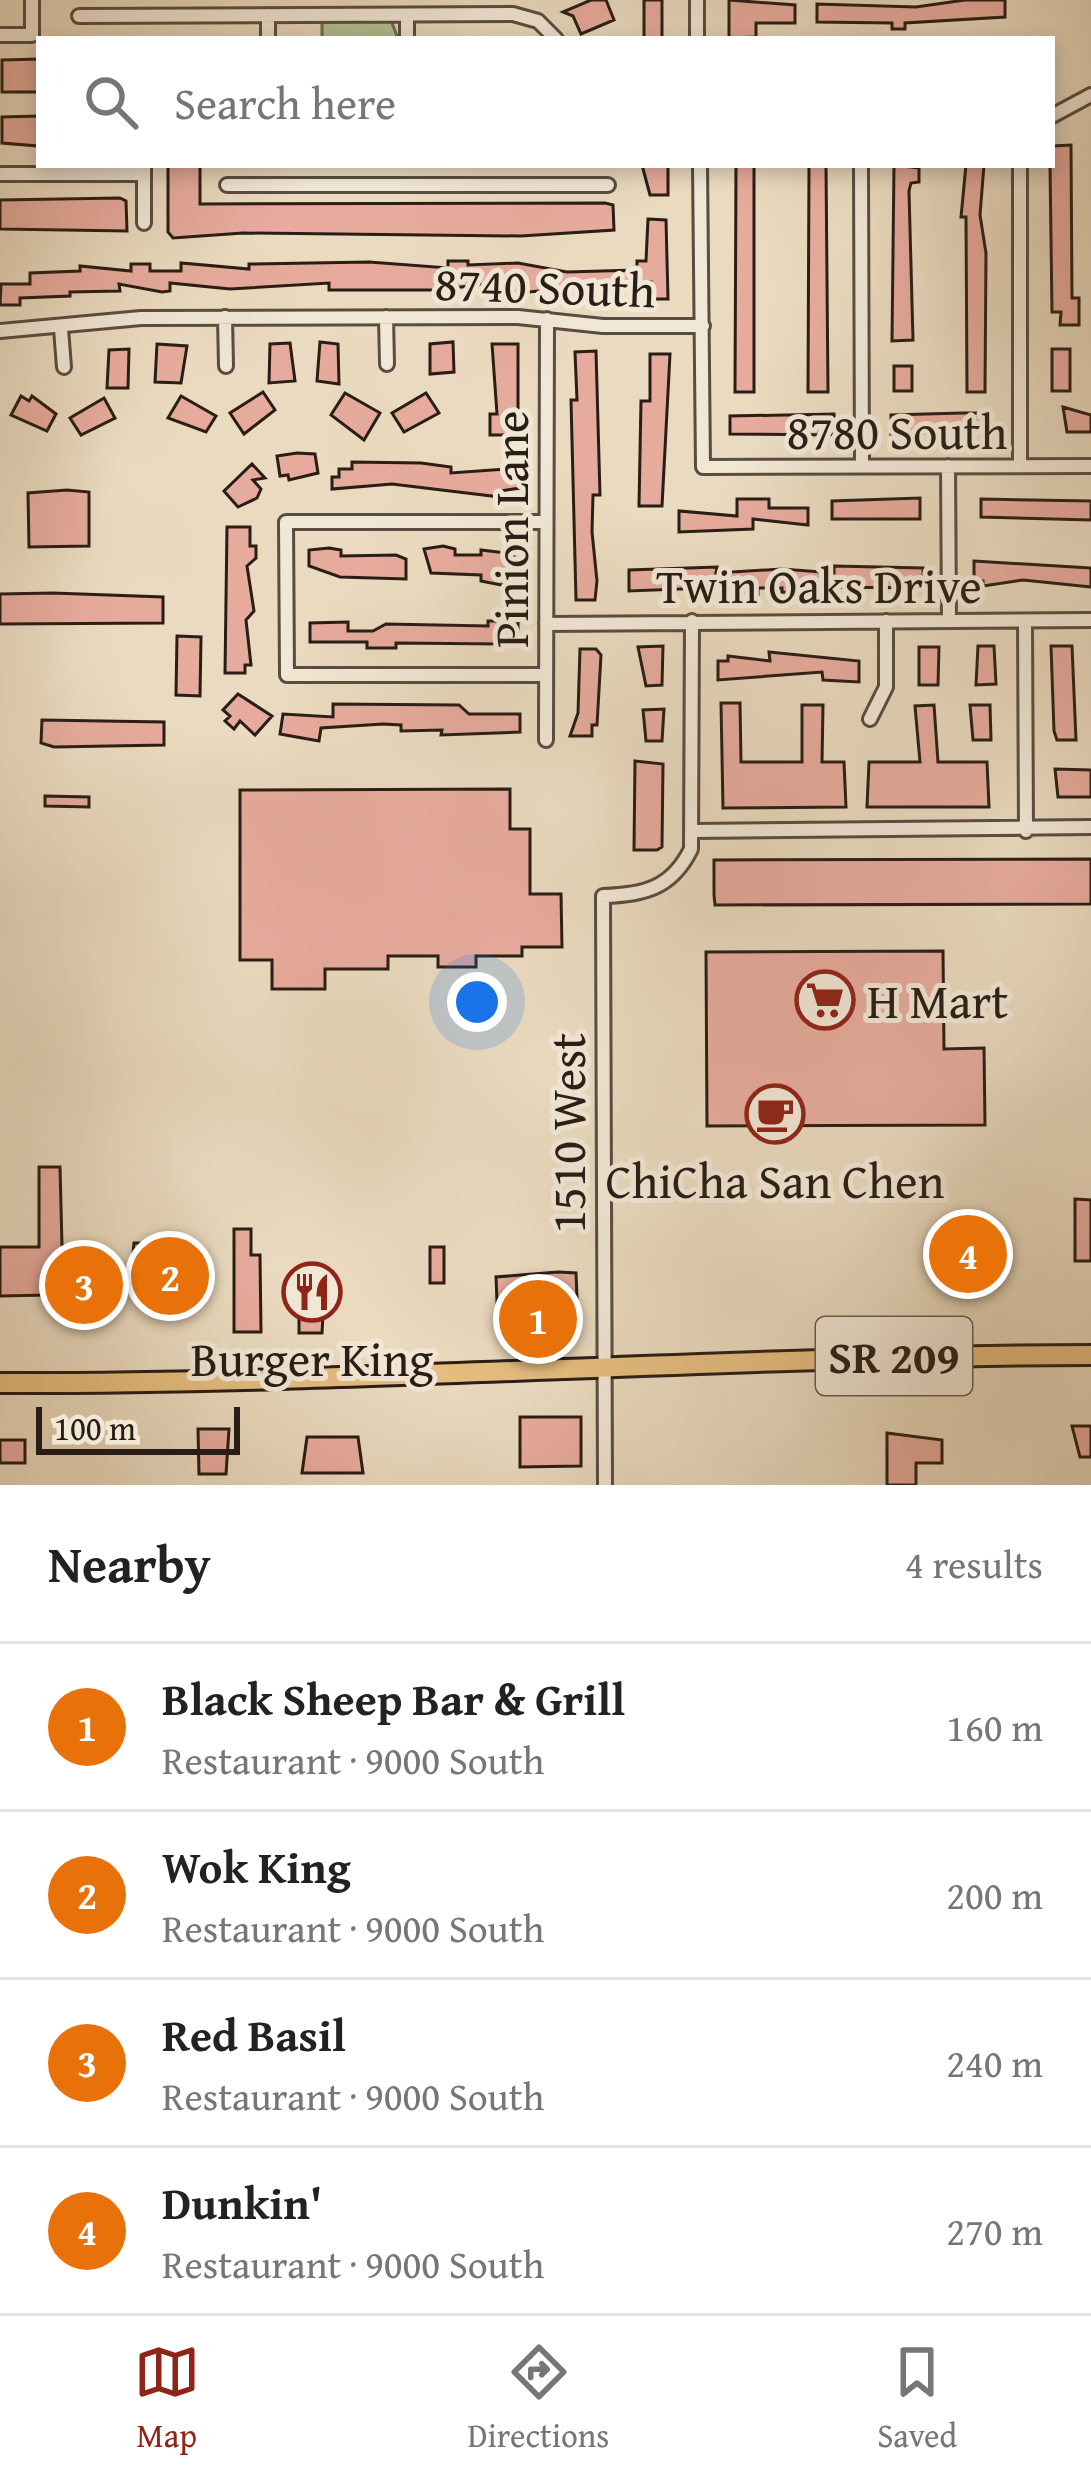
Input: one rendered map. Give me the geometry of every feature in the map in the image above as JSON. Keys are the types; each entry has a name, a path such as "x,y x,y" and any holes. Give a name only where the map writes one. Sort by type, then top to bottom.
{"main road":[{"name":"SR 209","path":"0,1383 604,1369 843,1357 1091,1355"}],"street":[{"path":"0,35 32,35 32,0"},
{"path":"697,0 697,36"},
{"path":"79,16 406,15 506,7 538,21 553,36"},
{"path":"268,15 268,36"},
{"path":"406,15 407,36"},
{"path":"1055,114 1091,94"},
{"path":"268,168 268,185"},
{"path":"408,168 408,185"},
{"path":"542,168 542,185"},
{"path":"700,168 703,326"},
{"path":"861,168 862,466"},
{"path":"1020,168 1020,466"},
{"path":"0,173 144,169 144,224"},
{"path":"227,185 608,185"},
{"path":"225,317 226,366"},
{"name":"8740 South","path":"0,331 61,329 118,319 225,317 547,319 603,326 703,326"},
{"name":"8740 South","path":"386,317 387,364"},
{"name":"Pinion Lane","path":"546,740 547,319"},
{"name":"8780 South","path":"703,326 703,467 1091,466"},
{"path":"61,329 64,367"},
{"path":"948,466 949,620"},
{"path":"545,522 286,522 287,675 546,674"},
{"name":"Twin Oaks Drive","path":"546,624 1091,620"},
{"path":"692,621 693,831 1091,827"},
{"path":"870,719 886,687 886,621"},
{"path":"1025,621 1026,831"},
{"name":"1510 West","path":"605,1485 603,896 652,891 671,879 692,849 693,831"}],"green space":[{"path":"391,20 397,36 322,36 322,22"}],"building":[{"path":"591,0 606,0 614,20 581,34 573,16 563,12"},
{"path":"644,0 662,0 662,36 644,36"},
{"path":"729,0 795,5 795,23 756,23 756,36 729,36"},
{"path":"1005,0 1005,17 905,23 905,29 892,29 892,23 817,22 817,4 916,7"},
{"path":"36,59 36,92 2,92 2,60"},
{"path":"36,116 36,146 2,143 2,117"},
{"path":"1071,145 1072,298 1079,298 1079,325 1060,325 1061,312 1052,312 1050,168 1055,168 1055,146"},
{"path":"168,168 200,168 200,204 605,203 613,205 614,230 521,236 243,233 173,238 168,232"},
{"path":"643,168 668,168 668,195 650,195"},
{"path":"736,168 754,168 754,392 735,392"},
{"path":"809,168 826,168 828,392 808,392"},
{"path":"894,168 919,168 919,182 911,183 909,191 913,340 892,341"},
{"path":"966,168 984,168 980,215 986,253 985,392 967,392 966,217 961,217"},
{"path":"0,200 126,201 127,231 0,229"},
{"path":"648,219 666,220 668,299 651,299 651,282 618,281 618,291 609,291 609,297 577,297 578,288 528,292 488,288 488,284 435,290 329,290 329,283 230,289 170,283 170,291 119,284 120,291 70,292 70,296 20,298 20,305 0,305 1,284 30,284 30,273 80,271 80,266 131,271 131,264 150,264 150,271 181,271 181,263 249,269 249,264 369,262 448,268 448,261 468,261 468,265 518,263 567,272 637,270 637,261 646,261"},
{"path":"320,342 338,344 339,384 317,381"},
{"path":"453,342 454,372 430,374 430,344"},
{"path":"290,343 295,381 269,383 270,344"},
{"path":"157,344 187,346 181,383 155,382"},
{"path":"492,344 518,344 518,414 509,435 490,435 490,414 497,414"},
{"path":"129,349 128,388 107,388 109,350"},
{"path":"1052,349 1070,349 1070,391 1052,391"},
{"path":"596,351 600,495 593,495 592,532 597,581 595,600 576,600 571,400 577,400 575,352"},
{"path":"650,354 670,354 662,506 639,506 641,401 650,401"},
{"path":"894,366 912,366 912,391 894,391"},
{"path":"263,392 275,410 244,434 230,413"},
{"path":"345,393 380,413 364,440 331,415"},
{"path":"426,393 439,413 404,432 392,413"},
{"path":"21,396 29,401 32,396 56,414 47,431 11,415"},
{"path":"181,396 216,416 206,432 168,418"},
{"path":"104,398 115,418 81,435 70,418"},
{"path":"1063,407 1091,415 1091,432 1067,432"},
{"path":"983,413 983,432 891,434 891,415"},
{"path":"834,414 834,435 730,434 730,416"},
{"path":"315,454 318,473 289,480 288,475 280,476 277,456"},
{"path":"352,462 421,463 451,467 451,473 521,468 521,488 500,491 500,497 392,484 332,489 332,477 339,477 339,469 352,469"},
{"path":"252,464 265,478 253,480 261,489 257,498 238,507 224,491"},
{"path":"89,492 89,546 29,547 28,493"},
{"path":"920,498 920,519 832,519 832,501"},
{"path":"737,499 769,499 769,508 808,508 808,525 753,519 753,529 679,532 679,511 737,516"},
{"path":"981,499 1091,501 1091,520 981,517"},
{"path":"227,527 250,527 250,546 256,546 256,558 247,566 254,611 246,620 251,665 245,665 245,673 225,673"},
{"path":"424,549 455,549 455,555 481,555 481,550 514,554 514,559 522,559 522,578 501,585 481,581 481,575 431,573"},
{"path":"309,550 341,550 341,556 406,559 406,579 340,577 309,566"},
{"path":"974,561 1091,568 1091,587 1023,580 983,586 983,581 974,581"},
{"path":"834,566 923,568 923,588 820,587 820,593 813,594 782,592 782,588 758,588 758,594 732,592 732,587 629,591 629,570 717,567 716,573 782,569 834,573"},
{"path":"0,594 163,597 163,623 0,624"},
{"path":"500,614 518,614 518,634 508,634 501,644 396,643 396,648 367,648 367,642 310,642 310,623 348,622 348,631 373,631 386,624 488,626 488,621 500,621"},
{"path":"177,636 201,637 200,696 176,695"},
{"path":"663,646 662,685 646,686 638,647"},
{"path":"978,646 994,646 996,684 976,685"},
{"path":"1051,646 1072,646 1076,740 1057,740 1054,731"},
{"path":"919,647 939,647 938,685 919,685"},
{"path":"580,649 596,649 601,655 597,725 592,725 592,736 570,736 578,713"},
{"path":"769,652 859,661 859,682 823,680 822,672 718,680 718,661 728,661 728,656 770,661"},
{"path":"238,694 272,716 255,735 240,721 234,729 225,721 230,716 223,710"},
{"path":"721,703 740,703 741,762 802,762 802,705 823,705 822,762 844,762 846,807 723,808"},
{"path":"333,704 459,705 469,714 520,714 520,732 441,735 442,730 401,731 401,725 383,724 321,728 319,741 280,734 283,714 333,717"},
{"path":"934,705 938,762 987,762 989,807 867,807 869,762 920,762 915,706"},
{"path":"970,705 990,705 991,740 973,740"},
{"path":"664,709 662,741 646,741 643,710"},
{"path":"42,720 164,722 164,745 54,747 41,743"},
{"path":"635,761 663,764 662,847 657,850 634,850"},
{"path":"1055,769 1091,770 1091,797 1058,797"},
{"path":"510,789 510,829 530,829 530,894 561,894 562,947 522,947 522,956 476,956 476,967 438,967 438,956 388,956 388,969 325,969 325,989 272,989 272,960 240,960 240,790"},
{"path":"45,796 89,797 89,807 45,806"},
{"path":"1091,859 1091,904 715,905 714,860"},
{"name":"H Mart","path":"943,951 944,1049 984,1048 985,1125 707,1126 706,952"},
{"path":"39,1167 60,1167 62,1246 97,1246 97,1294 0,1296 0,1247 39,1247"},
{"path":"1075,1199 1091,1200 1091,1261 1075,1261"},
{"path":"234,1229 251,1229 251,1255 260,1255 261,1332 234,1332"},
{"path":"958,1242 994,1245 994,1261 943,1261 943,1248"},
{"path":"134,1243 180,1244 180,1282 130,1285"},
{"path":"430,1247 444,1247 444,1283 430,1283"},
{"name":"Burger King","path":"299,1270 311,1270 311,1279 325,1279 322,1333 299,1333"},
{"path":"576,1273 578,1323 498,1327 496,1277"},
{"path":"520,1417 581,1417 581,1466 520,1467"},
{"path":"1072,1426 1091,1426 1091,1457 1080,1457"},
{"path":"198,1429 229,1429 226,1474 199,1474"},
{"path":"887,1433 942,1440 942,1463 916,1463 916,1485 887,1485"},
{"path":"307,1437 358,1437 363,1473 302,1473"},
{"path":"0,1440 25,1440 25,1463 0,1463"}],"place":[{"name":"H Mart","path":"825,1000"},
{"name":"ChiCha San Chen","path":"775,1114"},
{"name":"Dunkin'","path":"968,1254"},
{"name":"Wok King","path":"170,1276"},
{"name":"Red Basil","path":"84,1285"},
{"name":"Burger King","path":"312,1292"},
{"name":"Black Sheep Bar & Grill","path":"538,1319"}]}
